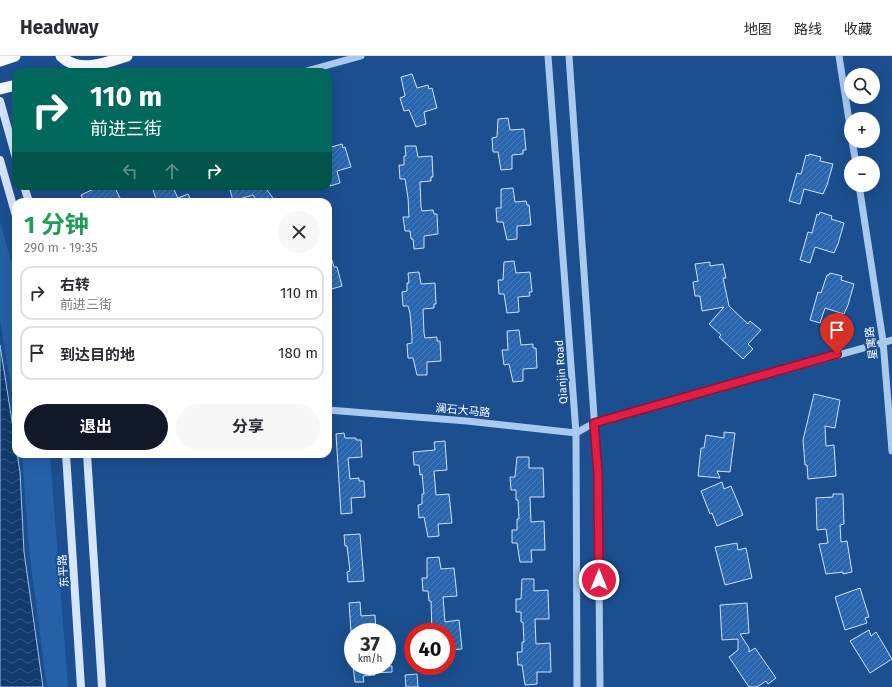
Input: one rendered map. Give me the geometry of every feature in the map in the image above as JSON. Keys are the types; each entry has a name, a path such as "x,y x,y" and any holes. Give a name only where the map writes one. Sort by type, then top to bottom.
{"highway":[{"path":"0,61 15,56"},
{"path":"61,56 68,64 80,66 104,63"},
{"path":"88,68 127,56"},
{"path":"0,89 12,86"}],"main road":[{"path":"0,101 12,143"},
{"path":"0,160 12,202"},
{"name":"东平路","path":"66,458 82,687"},
{"path":"87,458 102,687"}],"street":[{"path":"318,68 361,56"},
{"name":"Qianjin Road","path":"548,56 576,433 577,687"},
{"path":"569,56 598,474 600,687"},
{"path":"839,56 848,112"},
{"name":"星寓路","path":"860,192 883,341 892,451"},
{"path":"576,433 594,423 883,341 892,340"},
{"name":"澜石大马路","path":"332,410 467,421 576,433"}],"shaded area":[{"path":"0,222 12,264 12,393 0,319"},
{"path":"22,458 50,458 68,687 47,687 29,550"}],"water":[{"path":"0,345 12,421 12,458 18,458 20,472 24,552 43,687 0,687"}],"building":[{"path":"412,74 417,88 428,85 429,89 432,88 437,108 424,112 426,124 416,127 409,110 404,111 400,98 405,96 401,77"},
{"path":"508,118 510,130 524,129 526,150 523,150 523,154 512,155 512,169 501,170 498,152 493,152 492,138 497,137 498,119"},
{"path":"342,144 343,148 345,147 351,167 337,171 340,183 332,185 332,147"},
{"path":"405,146 416,146 418,157 432,156 433,177 431,177 431,181 420,182 421,207 422,211 433,210 434,214 437,214 438,234 424,236 424,248 414,249 410,231 405,231 403,217 409,217 408,198 405,179 400,179 399,165 404,165 404,156 406,156"},
{"path":"809,154 821,157 820,161 833,164 827,185 823,194 804,189 800,204 789,201 797,173 801,174 806,155 809,156"},
{"path":"513,188 515,202 526,201 527,205 529,205 531,225 517,226 517,239 507,240 503,222 497,222 496,208 501,208 501,189"},
{"path":"92,190 116,190 120,198 82,198 81,195"},
{"path":"153,190 174,190 178,198 156,198"},
{"path":"230,190 267,190 273,198 255,198 253,195 243,198 232,198"},
{"path":"188,194 190,198 178,198"},
{"path":"820,212 832,216 831,219 844,223 838,244 834,253 815,247 810,263 800,260 808,232 812,233 817,214 819,215"},
{"path":"332,260 334,267 337,267 342,286 332,289"},
{"path":"514,261 516,273 530,272 532,292 529,292 530,296 518,297 519,312 507,313 504,294 499,294 498,280 503,280 504,262"},
{"path":"710,262 710,266 723,264 726,278 723,278 729,306 748,324 750,321 761,330 748,344 753,349 743,359 719,337 721,335 709,324 724,307 702,311 700,296 695,296 693,282 698,281 695,264"},
{"path":"419,272 421,284 435,283 436,304 434,304 434,308 423,309 425,338 437,337 437,341 440,341 441,361 427,362 427,375 417,375 413,358 408,358 407,344 412,343 410,313 408,306 403,306 402,292 407,291 407,283 409,283 408,273"},
{"path":"830,273 842,276 841,280 854,284 848,305 844,314 825,308 820,323 810,320 818,292 821,293 827,275"},
{"path":"519,330 521,345 533,344 533,348 536,348 537,368 523,369 523,381 513,382 509,364 504,365 502,350 508,350 507,331"},
{"path":"814,394 840,400 835,428 825,426 826,446 834,445 836,476 808,479 803,440"},
{"path":"724,432 735,433 730,472 717,471 720,478 698,476 701,448 704,448 706,435 724,438"},
{"path":"344,433 345,438 356,438 356,440 361,440 362,457 348,458 350,479 359,478 359,481 364,481 365,497 351,498 352,513 341,514 336,434"},
{"path":"445,441 447,470 434,471 436,495 449,494 452,523 438,524 439,536 428,537 424,517 419,518 418,505 422,504 422,494 424,494 422,474 420,475 419,465 414,465 413,452 435,450 434,442"},
{"path":"517,457 529,457 529,468 543,468 544,497 530,497 531,522 544,521 545,550 531,550 532,562 520,562 517,543 512,543 512,530 517,530 517,519 519,519 516,490 511,490 510,477 515,477"},
{"path":"722,482 724,489 731,486 743,515 717,526 712,513 710,514 701,491"},
{"path":"833,494 843,494 844,524 840,525 841,542 847,541 852,572 843,574 843,572 826,574 819,544 828,543 826,529 817,530 816,498 833,497"},
{"path":"360,534 364,581 348,582 347,572 350,571 344,535"},
{"path":"737,543 738,550 746,548 752,578 725,585 715,547"},
{"path":"439,557 441,569 454,568 457,596 443,597 445,622 459,620 462,649 456,649 456,623 432,623 431,601 429,601 428,591 423,591 422,578 427,578 427,558"},
{"path":"522,579 534,579 534,591 548,590 549,619 535,619 536,644 550,643 551,672 537,672 537,684 525,685 522,665 518,665 517,652 522,652 522,642 524,642 523,622 521,622 521,612 516,612 516,599 521,599"},
{"path":"860,588 869,617 865,618 867,623 845,630 835,597"},
{"path":"360,602 361,616 375,615 375,623 350,623 349,603"},
{"path":"747,603 749,633 740,634 749,648 749,652 755,648 776,678 768,684 766,681 757,687 749,687 729,657 738,650 738,639 722,640 720,605"},
{"path":"869,630 871,636 876,632 892,659 870,673 850,641"},
{"path":"354,675 375,675 363,676 364,682 355,682"},
{"path":"405,675 417,675 418,687 406,687"}],"route":[{"path":"599,580 598,474 594,423 837,354"}]}
